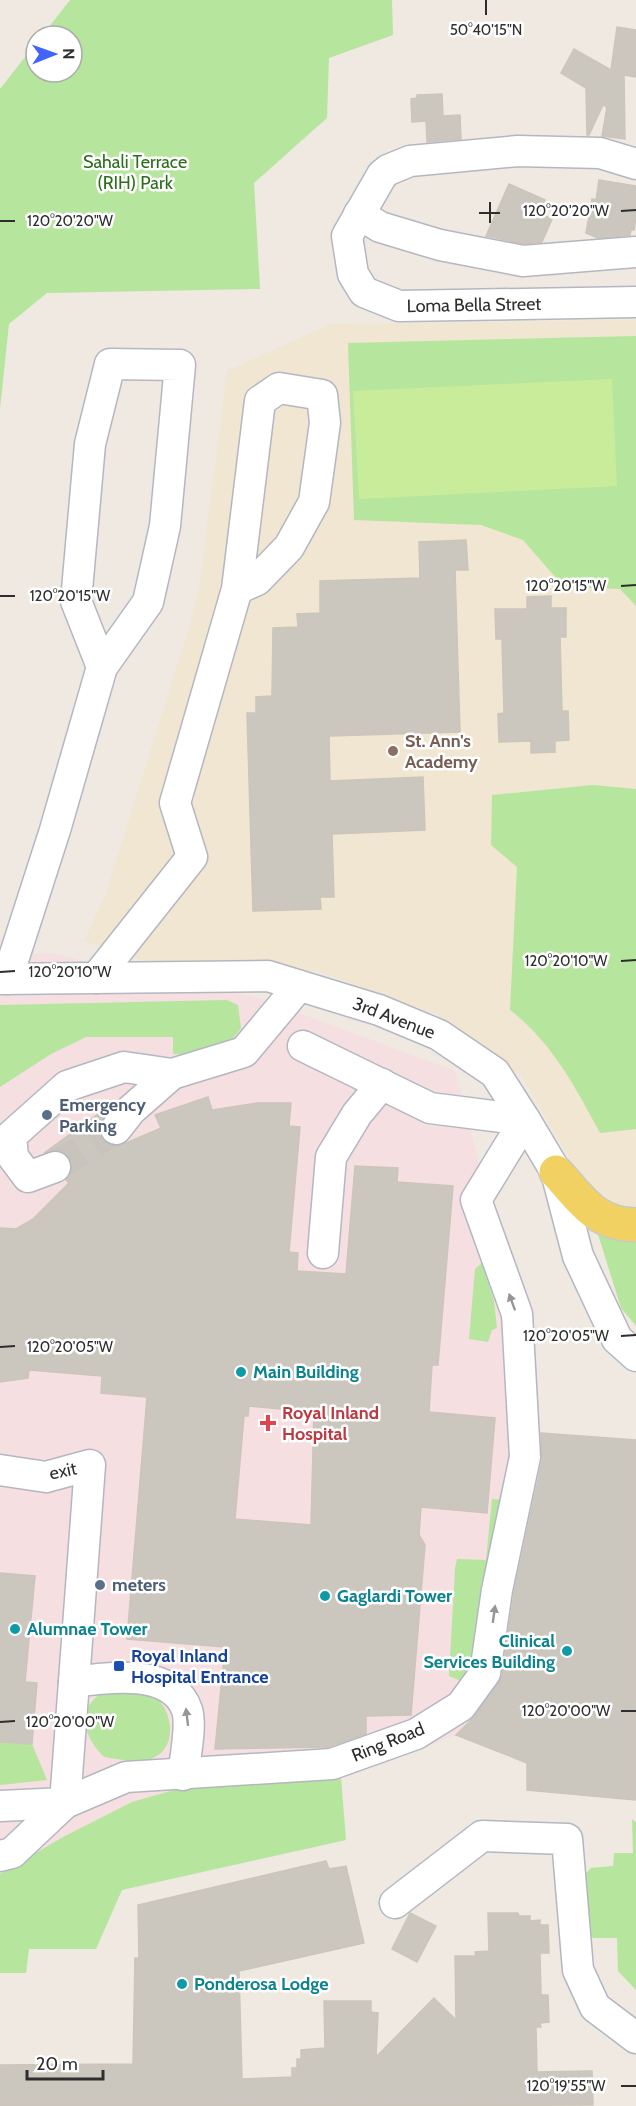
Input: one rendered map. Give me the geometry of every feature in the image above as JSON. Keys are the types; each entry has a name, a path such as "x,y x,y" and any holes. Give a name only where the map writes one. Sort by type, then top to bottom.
{"main road":[{"path":"556,1172 598,1217 621,1225 636,1225"}],"street":[{"name":"Loma Bella Street","path":"636,164 600,153 518,151 410,161 395,166 382,175 347,236 353,274 364,292 399,306 636,302"},
{"path":"359,214 380,226 440,245 523,261 636,252"},
{"path":"4,979 55,830 102,667 148,602 165,526 180,365 110,364 90,444 76,601 102,667"},
{"path":"96,978 155,907 192,857 175,804 237,588 260,402 279,388 322,395 325,423 314,502 289,547 257,579 237,588"},
{"name":"3rd Avenue","path":"4,979 268,976 379,1010 439,1035 495,1073 525,1120 556,1172 578,1256 617,1339 636,1356"},
{"path":"116,1129 131,1110 172,1074 244,1052 299,986"},
{"path":"303,1046 430,1108 525,1120"},
{"path":"55,1167 28,1177 13,1157 11,1136 67,1086 124,1067 172,1074"},
{"path":"323,1253 331,1157 357,1114 382,1084"},
{"name":"Ring Road","path":"0,1806 65,1803 126,1777 332,1764 416,1734 460,1706 485,1673 497,1590 525,1457 517,1314 476,1200 525,1120"},
{"name":"exit","path":"0,1470 46,1477 90,1465 74,1682"},
{"path":"0,1856 12,1853 65,1803 74,1682 107,1677 157,1681 180,1696 188,1711 183,1775"},
{"path":"395,1903 482,1836 567,1839 578,1970 595,2007 636,2038"}],"shaded area":[{"name":"St. Ann's Academy","path":"636,320 636,1212 605,1206 582,1180 521,1076 436,1014 317,971 216,962 145,961 84,941 105,896 192,618 200,582 227,371 331,324"},
{"name":"Royal Inland Hospital","path":"49,953 259,998 455,1071 500,1241 537,1433 529,1521 506,1613 492,1689 456,1735 341,1777 195,1784 133,1802 63,1837 0,1874 0,956"}],"green space":[{"name":"Sahali Terrace (RIH) Park","path":"70,0 392,0 393,35 329,58 327,118 254,183 260,289 47,293 9,324 0,409 0,89 24,58 24,84 84,84 84,24 51,24"},
{"path":"636,336 636,606 620,589 564,587 523,540 481,525 354,520 348,343"},
{"path":"612,379 617,486 359,499 353,391"},
{"path":"593,785 636,789 636,1129 600,1133 561,1066 538,1036 510,1010 517,867 491,845 492,795"},
{"path":"227,1000 238,1005 241,1028 226,1045 212,1053 173,1054 173,1037 86,1037 51,1054 0,1087 0,1005"},
{"path":"597,1231 636,1237 636,1326 621,1308"},
{"path":"482,1263 494,1301 497,1328 492,1330 488,1342 469,1339 475,1269"},
{"path":"492,1499 506,1500 473,1670 461,1681 449,1676 455,1568 457,1559 486,1560"},
{"path":"109,1689 147,1692 163,1706 168,1715 170,1736 161,1753 151,1759 128,1761 104,1757 96,1748 87,1730 86,1711 98,1696"},
{"path":"0,1742 32,1744 47,1780 0,1785"},
{"path":"341,1777 346,1840 122,1890 96,1949 29,1949 26,1973 0,1973 0,1874 63,1837 132,1802 195,1784"},
{"path":"632,1819 636,1822 636,1990 618,1971 617,1938 593,1938 583,1931 585,1874 591,1868 613,1866 614,1853 633,1853"}],"building":[{"path":"617,27 636,30 636,77 624,75 625,139 602,136 607,107 603,105 587,135 586,88 561,73 574,49 611,70"},
{"path":"442,94 443,116 460,115 461,139 427,142 426,121 412,122 411,99 417,98 417,95"},
{"path":"599,180 636,186 636,218 634,230 631,230 630,235 598,238 586,233 592,199 596,200"},
{"path":"509,184 545,200 539,213 552,219 542,242 524,244 486,236"},
{"path":"466,540 468,570 455,570 460,732 329,736 330,781 423,777 425,830 332,834 334,897 320,897 321,909 253,911 247,713 256,713 256,697 272,696 273,628 298,627 297,614 320,613 320,581 420,578 419,542"},
{"path":"551,596 551,608 566,608 566,637 560,637 562,711 568,711 569,740 555,741 555,752 531,753 531,741 499,742 498,714 504,713 502,639 496,639 495,609 527,609 527,597"},
{"name":"Main Building","path":"208,1097 212,1110 257,1103 291,1103 289,1126 300,1127 289,1252 298,1253 297,1271 346,1274 355,1166 398,1168 397,1182 453,1186 438,1365 432,1365 429,1412 495,1418 487,1513 421,1507 419,1535 425,1545 411,1715 366,1716 366,1734 328,1747 215,1749 225,1647 127,1639 147,1397 101,1393 102,1376 29,1370 28,1378 0,1382 0,1228 16,1229 33,1219 69,1183 66,1180 72,1170 71,1160 66,1153 57,1150 44,1153 105,1109 107,1113 99,1126 100,1135 105,1142 114,1146 161,1128 155,1115","holes":["249,1406 314,1412 311,1525 235,1519 244,1416 248,1416"]},
{"name":"Clinical Services Building","path":"541,1433 636,1440 636,1800 527,1790 527,1763 456,1735 475,1716 502,1676 514,1593 542,1461"},
{"name":"Alumnae Tower","path":"0,1573 35,1576 25,1682 37,1683 32,1744 0,1742"},
{"name":"Ponderosa Lodge","path":"326,1861 329,1869 346,1866 364,1943 239,1971 242,2079 292,2077 292,2068 297,2068 297,2059 301,2059 301,2050 325,2048 324,2001 371,2001 371,2012 378,2013 376,2057 434,1998 456,2020 455,1956 476,1956 475,1952 489,1951 488,1913 518,1913 519,1916 530,1916 530,1921 540,1920 540,1925 548,1925 549,1953 540,1953 541,1995 548,1995 549,2022 540,2023 541,2027 536,2027 537,2072 592,2071 593,2105 0,2106 0,2065 133,2064 135,1958 139,1958 138,1905"},
{"path":"410,1913 436,1926 417,1962 392,1949"}],"tunnel":[{"path":"55,1167 116,1129"}],"place":[{"name":"St. Ann's Academy","path":"393,751"},
{"name":"Emergency Parking","path":"47,1115"},
{"name":"Main Building","path":"241,1372"},
{"name":"Royal Inland Hospital","path":"268,1423"},
{"name":"meters","path":"100,1585"},
{"name":"Gaglardi Tower","path":"325,1596"},
{"name":"Alumnae Tower","path":"15,1629"},
{"name":"Clinical Services Building","path":"567,1651"},
{"name":"Royal Inland Hospital Entrance","path":"119,1666"},
{"name":"Ponderosa Lodge","path":"182,1984"}]}
